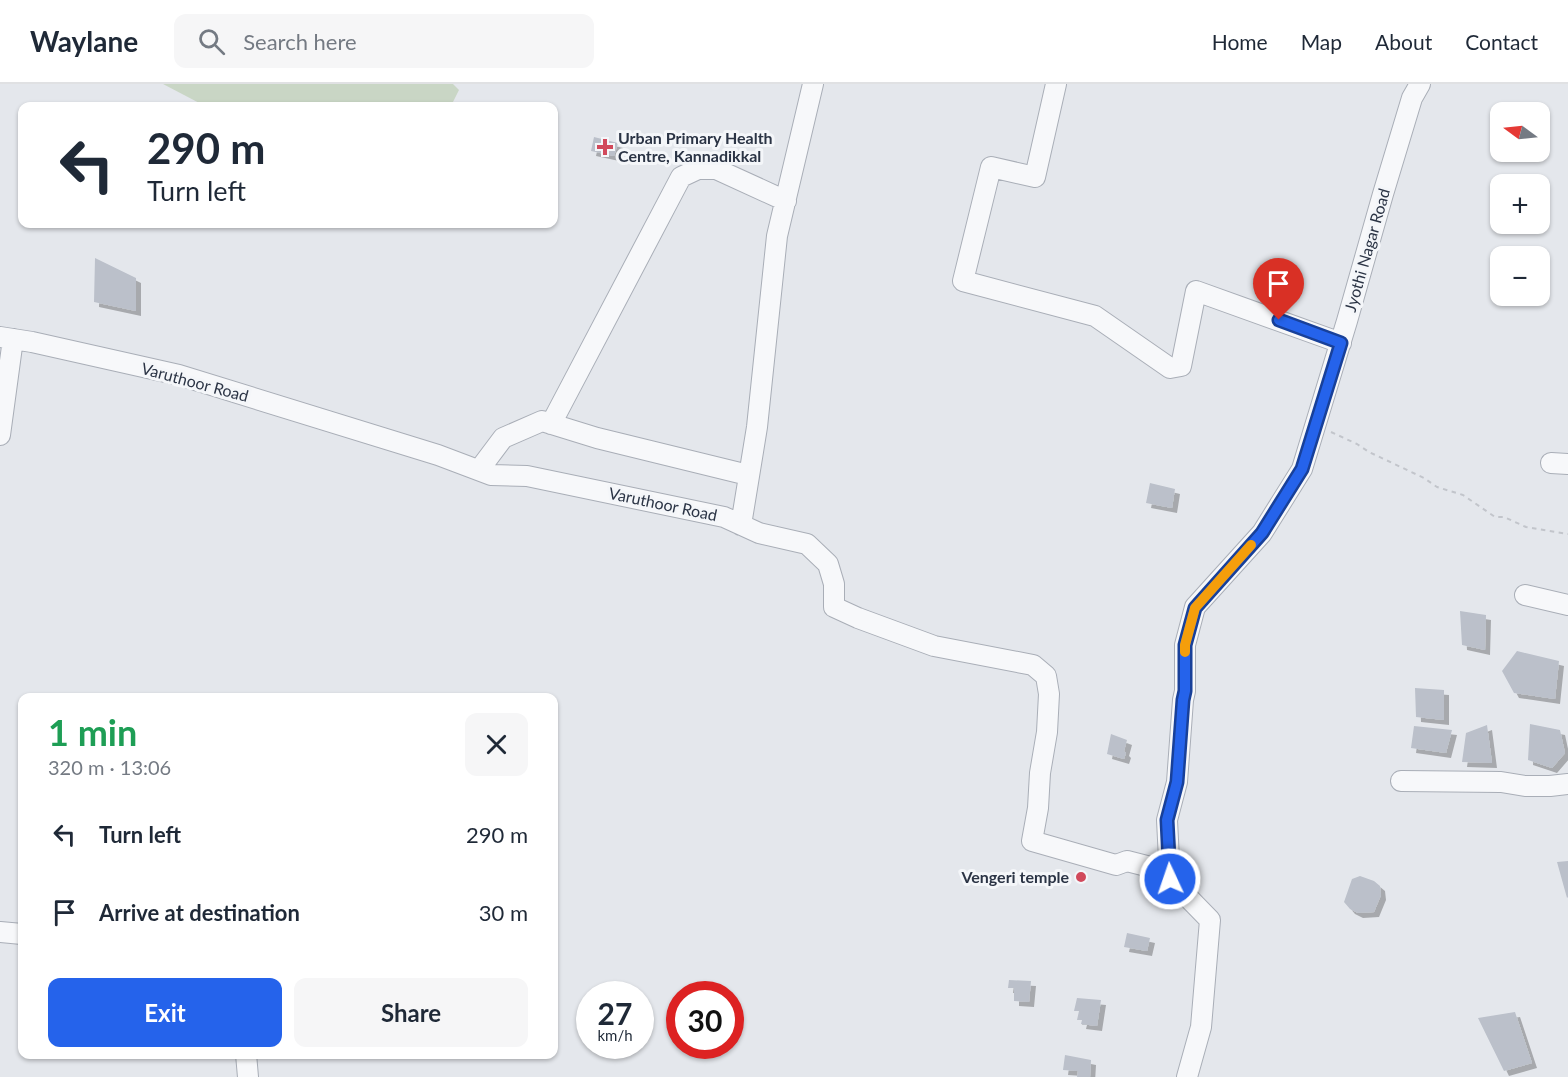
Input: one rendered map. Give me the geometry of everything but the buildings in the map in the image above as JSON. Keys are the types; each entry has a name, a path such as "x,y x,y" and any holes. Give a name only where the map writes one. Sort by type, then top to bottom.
{"street":[{"path":"741,525 758,417 777,236 813,84"},
{"path":"1056,84 1035,177 991,167 963,281 1095,316 1170,368 1181,366 1196,291 1341,343"},
{"name":"Jyothi Nagar Road","path":"1170,872 1167,820 1177,782 1185,691 1185,645 1195,608 1262,533 1302,469 1412,98 1420,84"},
{"path":"551,424 681,177 698,169 716,169 786,201"},
{"path":"0,435 7,338"},
{"name":"Varuthoor Road","path":"7,338 179,375 438,455 491,475 527,476 724,516 759,533 807,544 828,564 834,584 834,607 934,646 1033,665 1046,676 1049,694 1047,732 1032,841 1116,865 1127,861 1170,872"},
{"path":"479,470 503,438 542,421 597,438 748,475"},
{"path":"1525,595 1568,605"},
{"path":"1401,781 1501,782 1525,786 1568,784"},
{"path":"1170,872 1170,879 1210,920 1201,1027 1187,1077"},
{"path":"0,932 18,934"},
{"path":"246,1059 248,1077"}],"path":[{"path":"1330,431 1424,478 1437,487 1463,495 1495,517 1504,518 1526,527 1568,534"}],"green space":[{"path":"163,84 453,84 459,90 453,102 197,102"}],"slow traffic":[{"path":"1185,652 1195,608 1251,545"}],"place":[{"name":"Urban Primary Health Centre, Kannadikkal","path":"605,147"},
{"name":"Vengeri temple","path":"1081,877"}],"route":[{"path":"1170,879 1167,820 1177,782 1185,691 1185,645 1195,608 1262,533 1302,469 1341,343 1279,320"}]}
